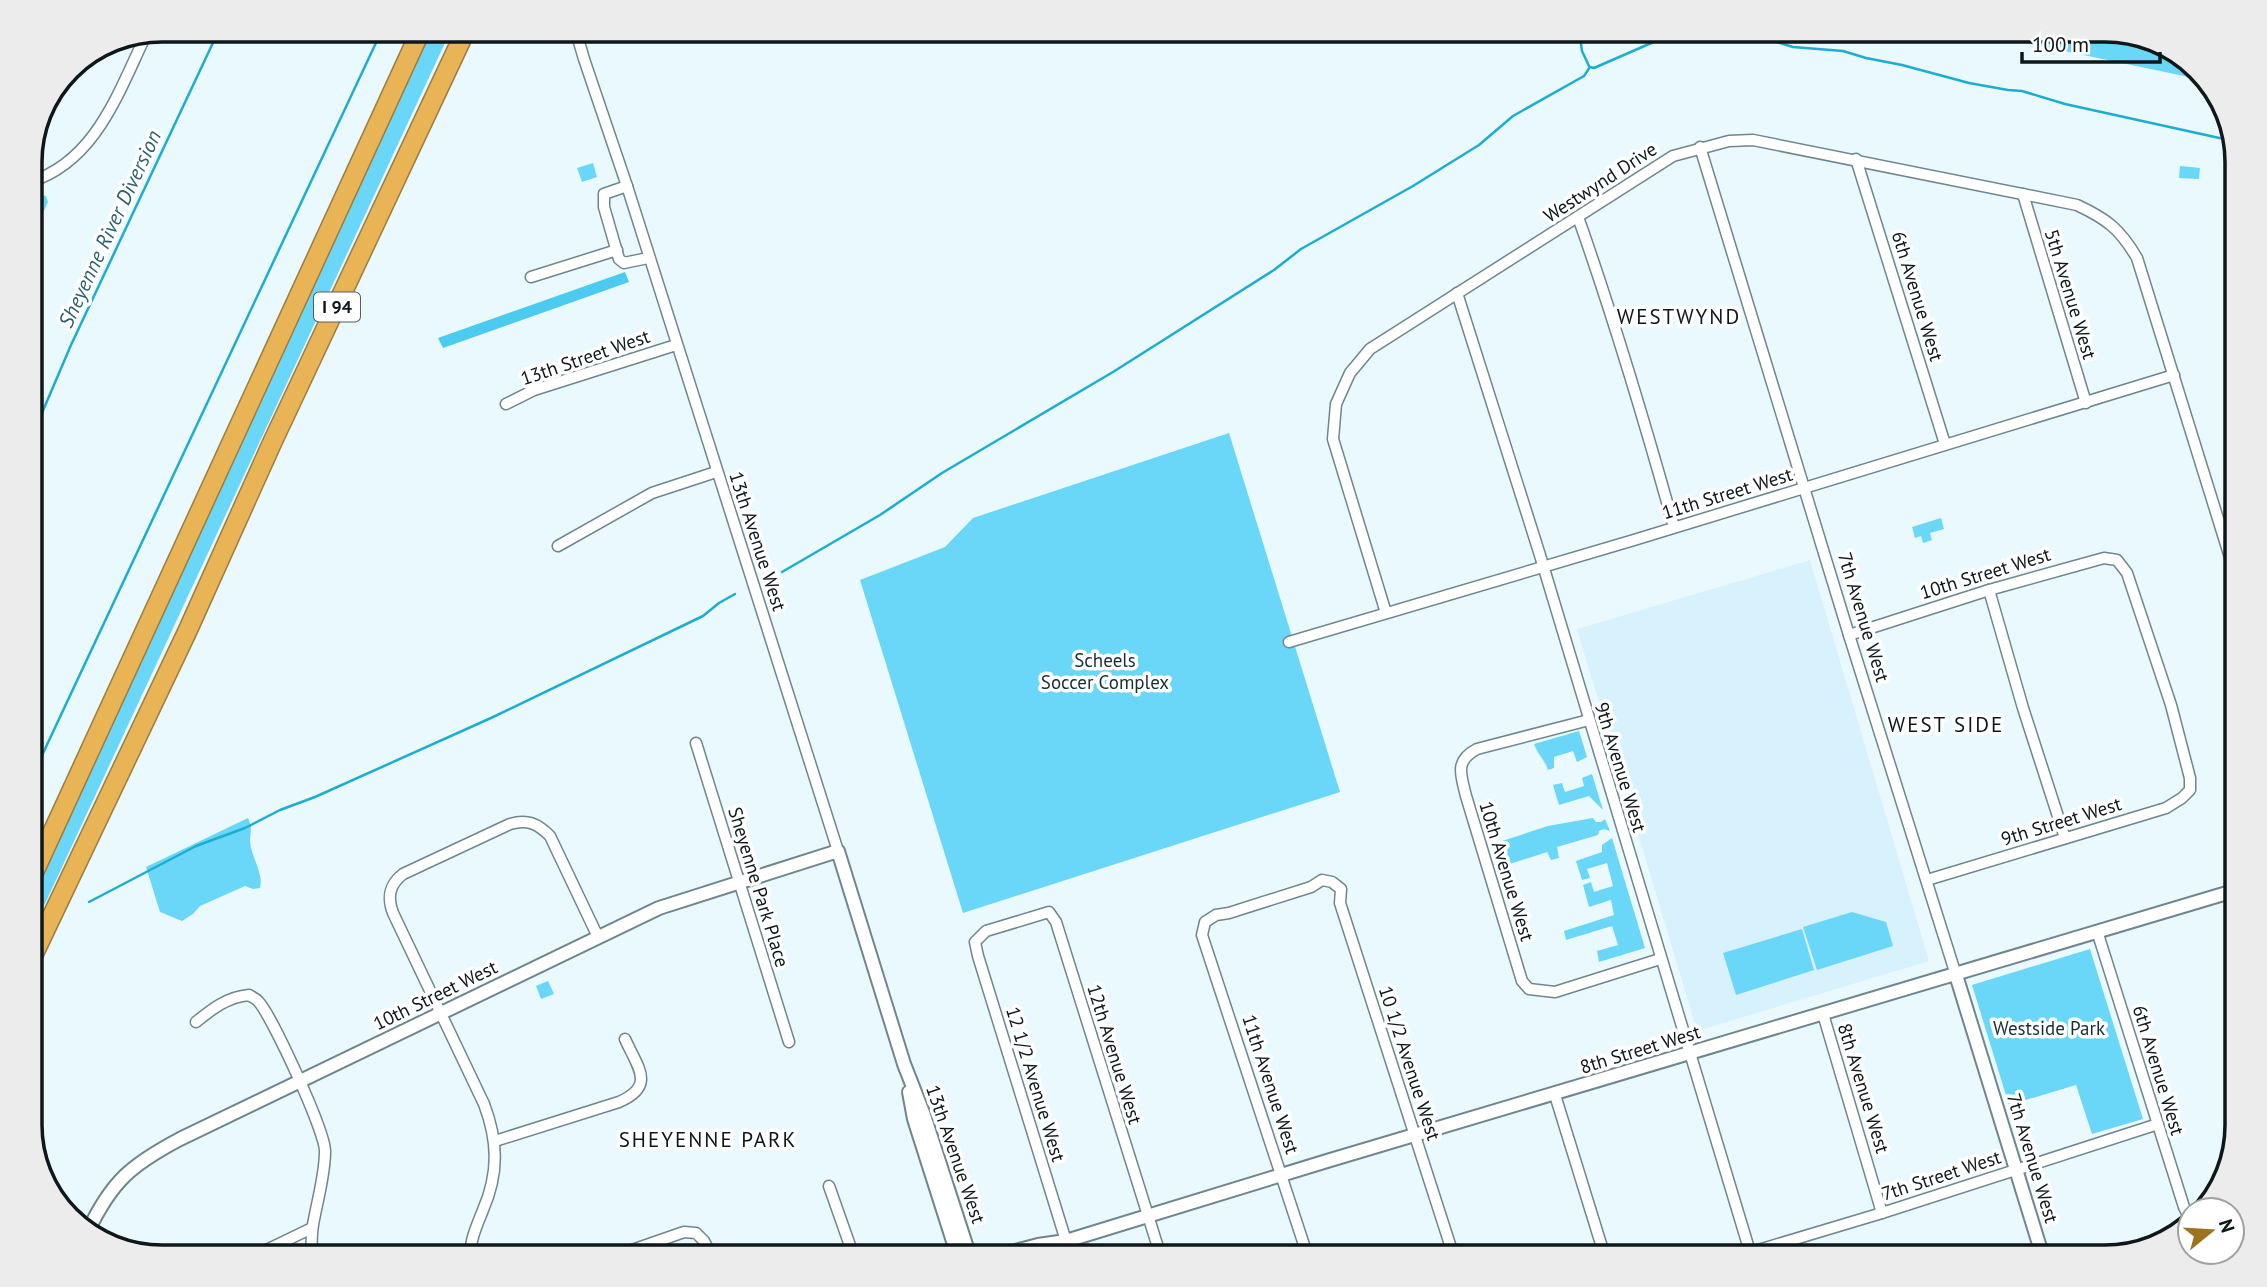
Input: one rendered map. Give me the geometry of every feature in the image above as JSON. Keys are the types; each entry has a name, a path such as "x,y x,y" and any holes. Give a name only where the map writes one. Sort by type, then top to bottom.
{"highway":[{"name":"I 94","path":"42,855 415,42"},
{"name":"I 94","path":"42,937 187,632 272,443 460,42"}],"street":[{"name":"13th Avenue West","path":"579,42 627,186 904,1064 924,1115 966,1245"},
{"path":"42,177 72,159 91,140 105,121 142,44"},
{"name":"Westwynd Drive","path":"1386,613 1333,439 1336,404 1350,373 1370,349 1673,156 1729,141 1753,140 2077,205 2099,215 2115,227 2137,258 2225,541"},
{"name":"7th Avenue West","path":"1700,147 2039,1245"},
{"name":"6th Avenue West","path":"1856,159 1945,444"},
{"path":"627,186 608,192 603,199 619,259 624,264 648,258"},
{"name":"5th Avenue West","path":"2023,194 2086,403"},
{"path":"1578,217 1643,417 1674,527"},
{"path":"531,277 617,250"},
{"name":"9th Avenue West","path":"1457,293 1544,567 1748,1245"},
{"name":"13th Street West","path":"506,404 534,390 676,345"},
{"name":"11th Street West","path":"1289,642 2174,376"},
{"path":"558,546 652,493 716,472"},
{"name":"10th Street West","path":"1849,635 1989,590 2104,558 2117,560 2127,573 2171,705 2190,778"},
{"path":"1989,590 2065,838"},
{"name":"10th Avenue West","path":"1589,720 1477,749 1467,754 1460,770 1466,796 1522,981 1530,989 1555,992 1660,959"},
{"name":"Sheyenne Park Place","path":"696,743 789,1042"},
{"name":"9th Street West","path":"1927,880 2166,808 2190,790 2190,778"},
{"path":"472,1245 475,1230 492,1186 496,1164 495,1141 484,1104 393,913 389,903 390,891 395,881 403,874 510,824 530,822 540,825 550,836 598,937"},
{"name":"10th Street West","path":"93,1222 109,1192 138,1164 180,1139 676,902 838,851"},
{"name":"10 1/2 Avenue West","path":"1205,922 1216,915 1229,914 1311,887 1322,880 1332,882 1340,889 1340,904 1450,1245"},
{"name":"8th Street West","path":"1056,1245 2225,894"},
{"name":"12th Avenue West","path":"979,938 986,931 1049,912 1056,922 1157,1245"},
{"name":"11th Avenue West","path":"1205,922 1202,935 1304,1245"},
{"name":"6th Avenue West","path":"2097,931 2181,1196"},
{"name":"12 1/2 Avenue West","path":"979,938 975,942 978,956 1060,1243"},
{"path":"196,1022 215,1006 237,996 249,995 258,1001 266,1013 319,1125 325,1149 311,1245"},
{"name":"8th Avenue West","path":"1823,1014 1882,1213"},
{"path":"495,1141 619,1102 637,1093 641,1087 641,1078 625,1039"},
{"name":"13th Avenue West","path":"904,1064 914,1119 954,1245"},
{"path":"1555,1095 1601,1245"},
{"name":"7th Street West","path":"1774,1245 2158,1124"},
{"path":"829,1186 850,1245"},
{"path":"277,1245 312,1228"},
{"path":"647,1245 684,1232 696,1233 707,1245"},
{"name":"8th Street West","path":"1038,1245 1060,1243"}],"shaded area":[{"path":"625,272 629,282 443,348 438,338"},
{"path":"1810,560 1929,961 1697,1031 1577,629"}],"green space":[{"path":"426,42 445,42 42,910 42,872"},
{"path":"2021,42 2105,42 2136,46 2165,58 2190,77"},
{"path":"593,163 597,177 582,182 577,168"},
{"path":"2180,166 2200,168 2199,179 2179,178"},
{"path":"42,195 46,196 48,202 42,215"},
{"name":"Scheels Soccer Complex","path":"1229,433 1340,792 963,913 860,580 945,547 973,518"},
{"path":"1941,518 1944,529 1930,533 1932,540 1923,543 1921,536 1915,538 1912,527"},
{"path":"1579,731 1587,757 1577,762 1573,751 1554,757 1554,768 1548,770 1534,744"},
{"path":"1592,774 1603,810 1589,796 1559,805 1553,785 1562,783 1565,792 1584,786 1582,778"},
{"path":"248,818 260,888 245,886 200,906 182,921 160,912 146,867"},
{"path":"1593,818 1596,822 1605,819 1610,831 1604,829 1599,831 1598,835 1557,847 1559,858 1551,860 1547,852 1502,864 1496,843 1548,826"},
{"path":"1612,838 1645,948 1599,962 1597,951 1618,945 1612,926 1566,940 1564,931 1614,915 1611,900 1589,907 1583,885 1591,882 1594,892 1613,886 1607,863 1587,869 1590,878 1582,880 1576,861 1602,852 1602,845"},
{"path":"1852,912 1886,922 1893,946 1817,970 1803,927"},
{"path":"1802,929 1814,970 1736,995 1723,953"},
{"name":"Westside Park","path":"2090,949 2143,1119 2092,1134 2076,1085 2009,1105 1972,985"},
{"path":"548,981 554,994 541,999 536,986"}],"waterway":[{"name":"Sheyenne River Diversion","path":"42,413 71,345 213,42"},
{"path":"42,755 376,42"},
{"path":"1581,42 1589,66"},
{"path":"782,572 1113,372 1274,270 1301,249 1413,186 1479,145 1513,116 1584,76 1590,67 1594,68 1654,42"},
{"path":"1777,42 1793,47 1843,51 1969,83 2022,91 2065,104 2222,139"},
{"path":"89,902 196,846 245,828 280,810 491,718 703,616 735,594"}],"district":[{"name":"WESTWYND","path":"1679,317"},
{"name":"WEST SIDE","path":"1946,725"},
{"name":"SHEYENNE PARK","path":"708,1140"}]}
